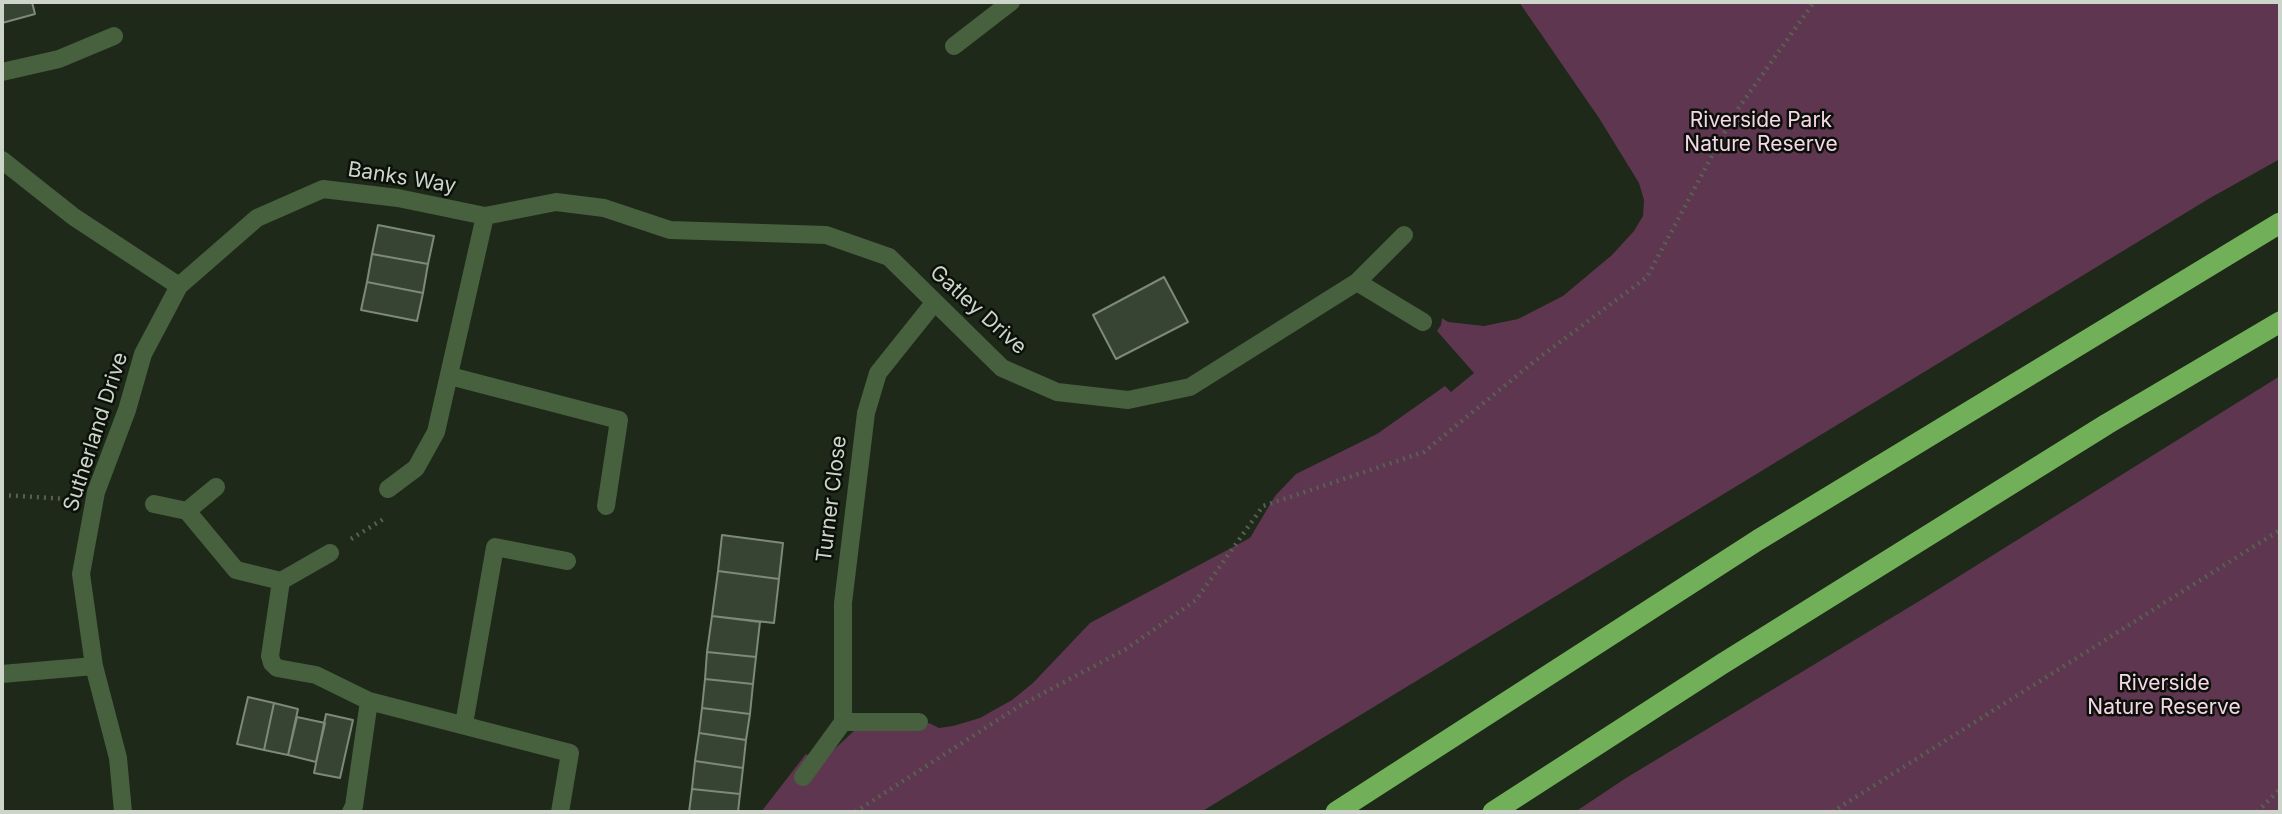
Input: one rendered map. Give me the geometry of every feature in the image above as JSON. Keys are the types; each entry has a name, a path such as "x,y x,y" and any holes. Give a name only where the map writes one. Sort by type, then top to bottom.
{"highway":[{"path":"1336,812 1758,540 2280,223"},
{"path":"1493,812 1967,511 2280,321"}],"street":[{"path":"954,46 1011,2"},
{"path":"2,72 59,59 114,36"},
{"path":"2,160 74,217 179,286"},
{"name":"Banks Way","path":"179,286 257,218 323,189 398,198 485,216"},
{"name":"Gatley Drive","path":"485,216 556,202 604,208 670,230 826,235 890,257 1002,368 1057,392 1128,400 1190,387 1357,282 1404,235"},
{"path":"388,489 416,468 436,432 485,216"},
{"path":"1357,282 1423,322"},
{"name":"Sutherland Drive","path":"123,812 118,758 94,666 80,574 96,492 127,410 143,354 179,286"},
{"name":"Turner Close","path":"844,722 843,603 866,413 878,373 934,303"},
{"path":"450,376 619,420 606,506"},
{"path":"187,511 216,487"},
{"path":"154,504 187,511 236,570 281,581 330,553"},
{"path":"464,724 495,547 567,561"},
{"path":"281,581 270,656 277,668 316,675 369,701 570,753 560,812"},
{"path":"2,674 94,666"},
{"path":"351,812 369,701"},
{"path":"803,777 844,722 919,722"}],"path":[{"path":"855,812 1021,705 1126,649 1195,600 1263,506 1423,452 1536,360 1647,277 1735,113 1814,2"},
{"path":"2,495 74,499 96,492"},
{"path":"1832,812 2280,530"},
{"path":"2257,812 2280,789"}],"green space":[{"name":"Riverside Park Nature Reserve","path":"1519,2 2280,2 2280,159 2210,198 1201,812 761,812 806,754 814,759 825,758 856,729 923,727 929,723 939,728 953,726 980,718 1012,700 1033,683 1090,623 1250,538 1275,496 1296,474 1377,434 1445,386 1451,392 1474,373 1437,331 1442,318 1448,322 1484,326 1518,319 1563,296 1612,255 1634,231 1643,216 1644,200 1639,183 1599,118"},
{"name":"Riverside Nature Reserve","path":"2280,376 2280,812 1575,812 1626,778 1921,600"}],"building":[{"path":"2,2 32,2 35,14 2,23"},
{"path":"378,225 434,236 428,264 372,254"},
{"path":"372,254 428,264 423,293 367,282"},
{"path":"1164,277 1188,322 1116,359 1093,315"},
{"path":"367,282 423,293 417,321 361,310"},
{"path":"722,535 783,543 779,579 718,571"},
{"path":"718,571 779,579 774,623 712,616"},
{"path":"712,616 760,622 756,657 707,652"},
{"path":"707,652 756,657 753,684 705,679"},
{"path":"705,679 753,684 750,714 702,708"},
{"path":"248,697 274,703 264,750 237,744"},
{"path":"274,703 298,709 288,755 264,750"},
{"path":"702,708 750,714 746,740 699,733"},
{"path":"326,714 353,720 340,778 314,773"},
{"path":"297,717 325,723 316,762 288,755"},
{"path":"699,733 746,740 743,768 695,761"},
{"path":"695,761 743,768 740,794 692,789"},
{"path":"692,789 740,794 738,812 689,812"}]}
